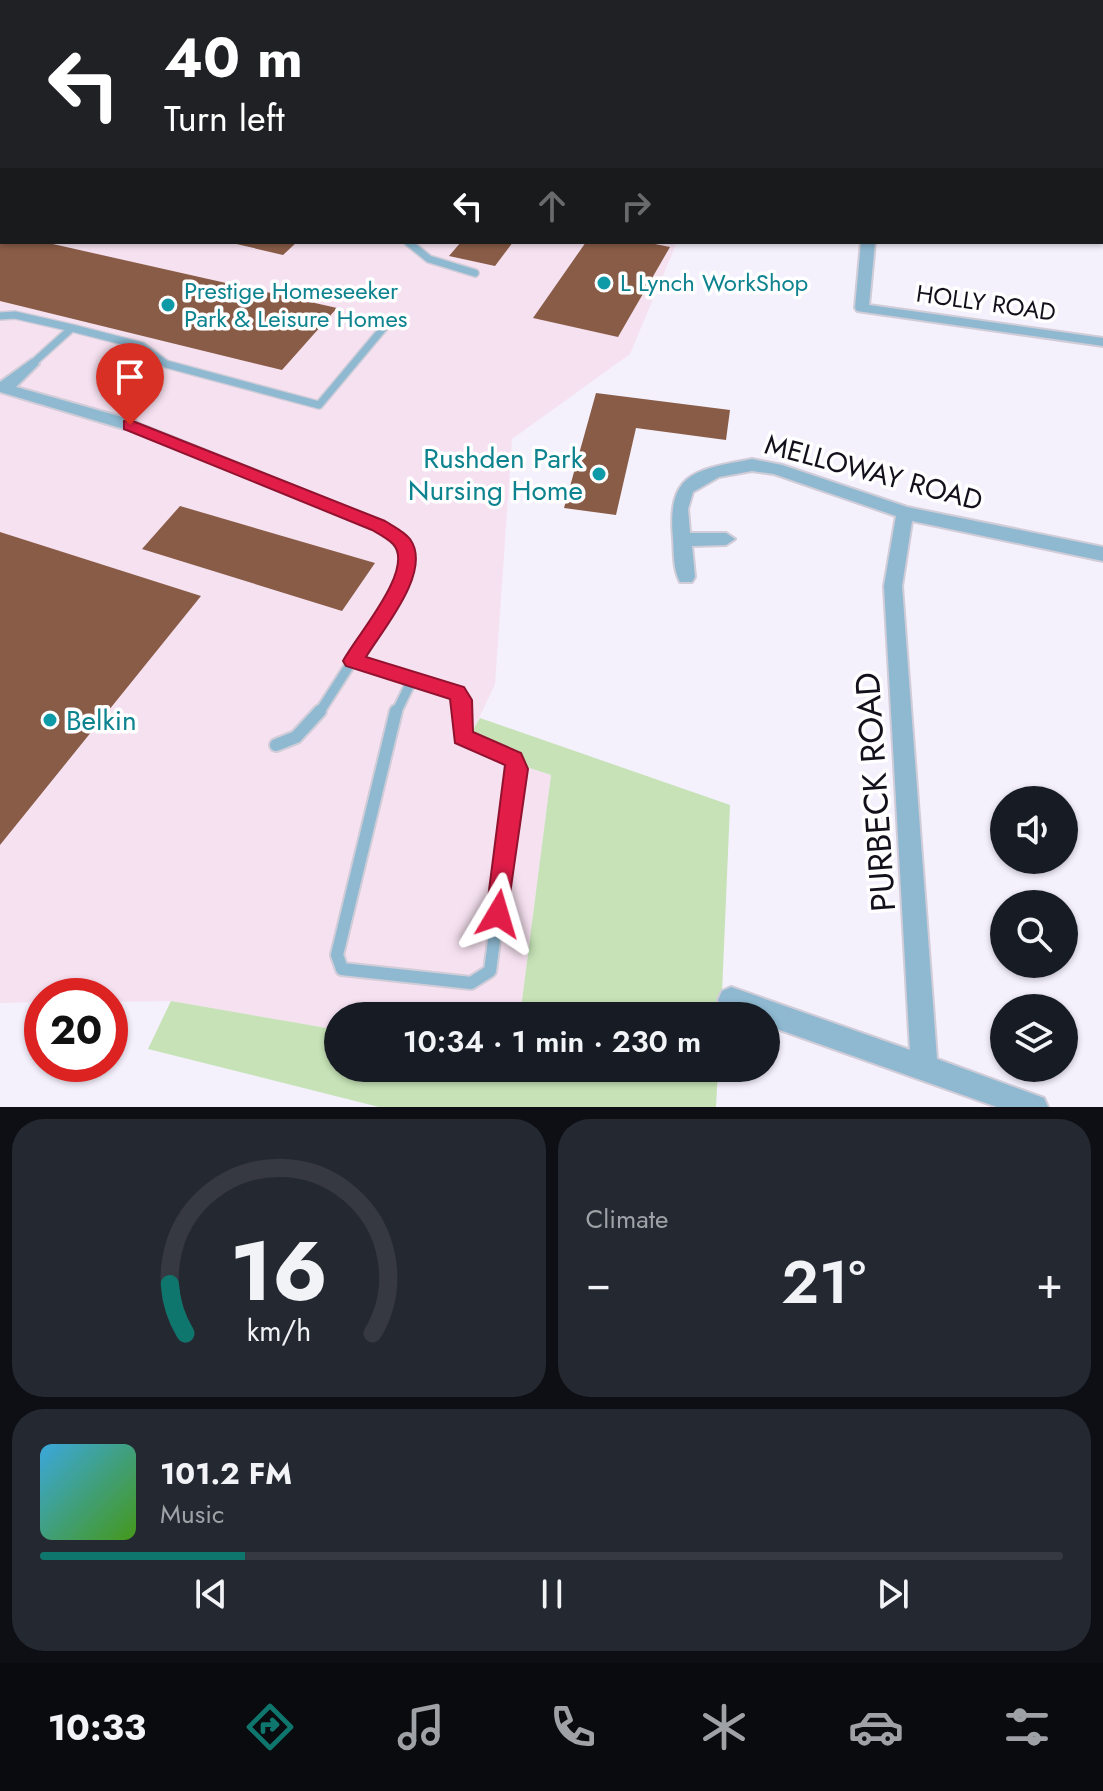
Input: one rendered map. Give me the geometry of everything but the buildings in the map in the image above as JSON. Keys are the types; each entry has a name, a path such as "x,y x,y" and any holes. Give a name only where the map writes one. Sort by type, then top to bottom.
{"street":[{"name":"HOLLY ROAD","path":"868,244 862,308 1103,342"},
{"path":"3,388 32,364"},
{"path":"3,388 130,425"},
{"name":"MELLOWAY ROAD","path":"686,577 679,509 686,489 703,476 739,466 776,469 905,513 1029,542 1103,554"},
{"name":"PURBECK ROAD","path":"905,513 893,586 924,1067"},
{"path":"682,540 726,539"},
{"path":"731,1000 1035,1107"}],"lane":[{"path":"410,244 417,253 429,259 475,273"},
{"path":"0,316 15,315 142,346 166,364 319,405 386,325"},
{"path":"32,364 72,328"},
{"path":"130,425 379,525 403,542 409,563 403,582 313,722 296,737 276,745"},
{"path":"353,661 457,693 462,700 462,737 508,755 517,769 490,971 471,983 342,969 338,964 337,955 396,711 412,680"}],"shaded area":[{"path":"0,244 676,244 630,354 512,439 495,684 471,735 481,752 551,775 522,1002 324,1002 324,1028 171,1001 128,1002 128,978 24,978 24,1002 0,1003"}],"green space":[{"path":"480,718 730,805 722,1002 522,1002 551,775 481,752 470,735"},
{"path":"171,1001 324,1028 324,1082 717,1082 716,1107 379,1107 148,1049"}],"place":[{"name":"L Lynch WorkShop","path":"604,283"},
{"name":"Prestige Homeseeker Park & Leisure Homes","path":"168,305"},
{"name":"Rushden Park Nursing Home","path":"599,474"},
{"name":"Belkin","path":"50,720"}],"route":[{"path":"130,425 379,525 403,542 409,563 403,582 353,661 457,693 462,700 462,737 514,759 517,769 498,914"}]}
